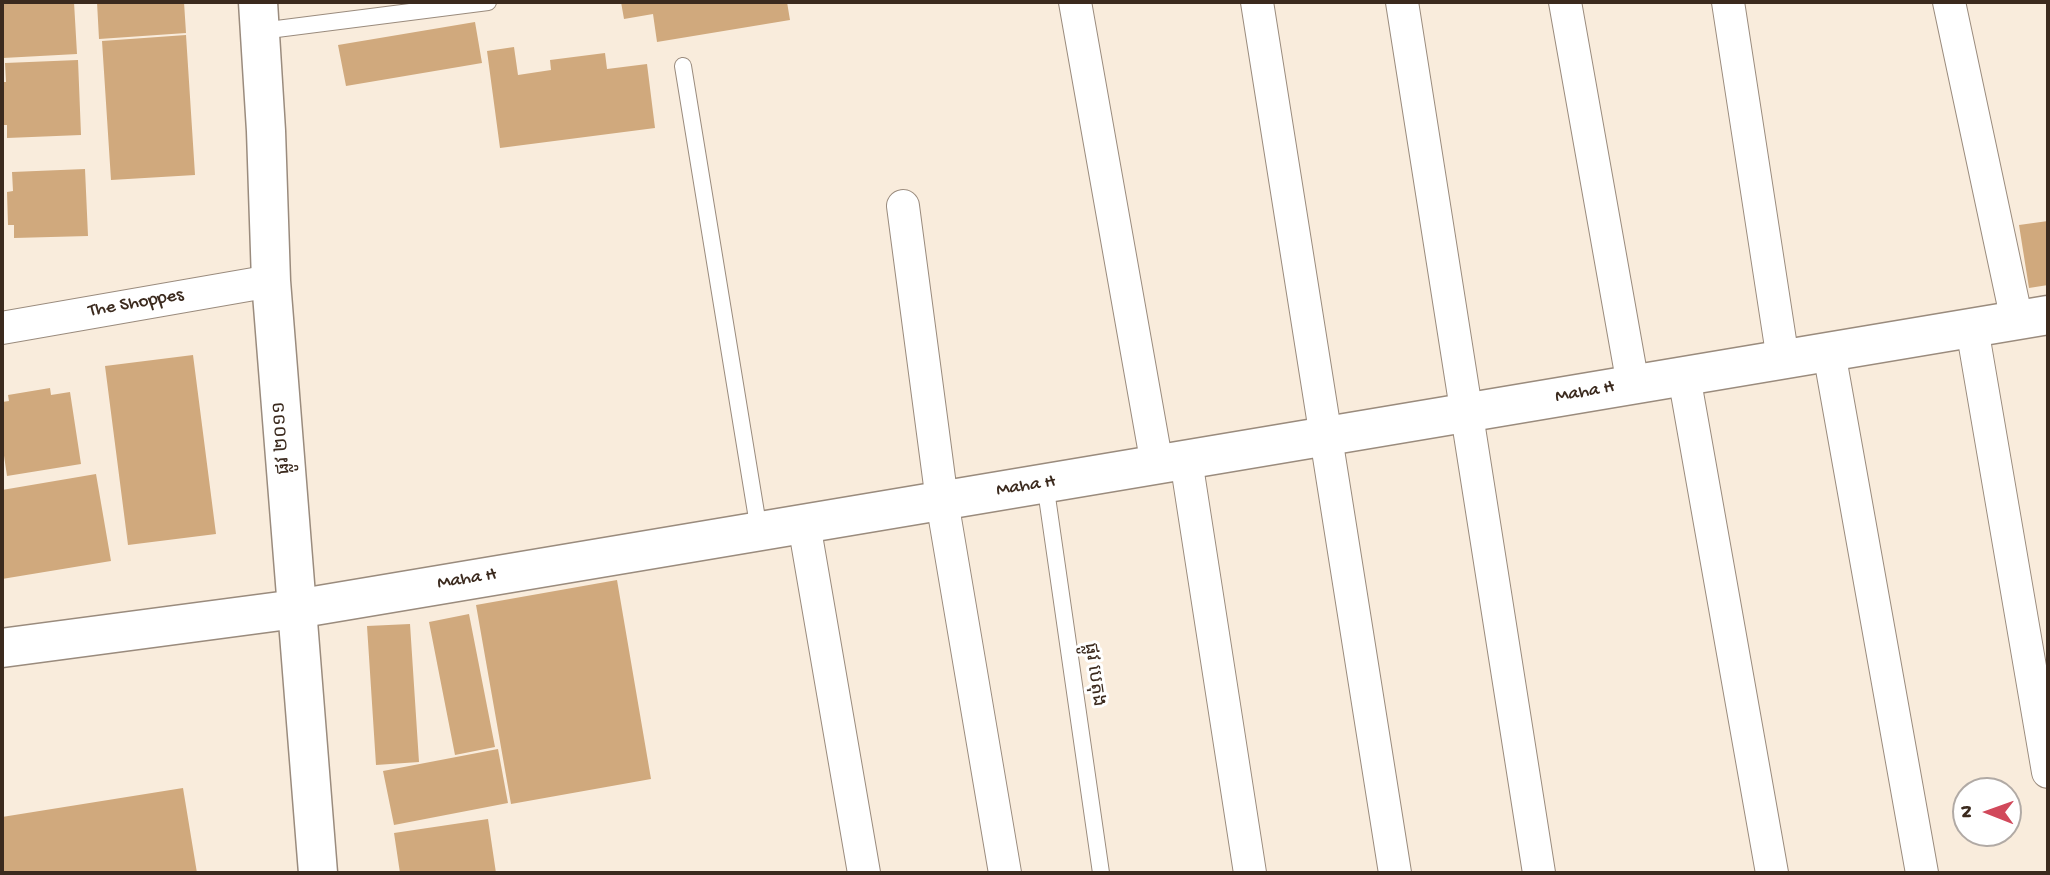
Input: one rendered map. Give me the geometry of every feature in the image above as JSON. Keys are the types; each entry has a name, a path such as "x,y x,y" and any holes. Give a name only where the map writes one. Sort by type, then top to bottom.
{"street":[{"path":"1075,2 1171,463 1250,873"},
{"path":"1257,2 1328,436 1395,873"},
{"path":"1402,2 1539,873"},
{"path":"1566,2 1633,385"},
{"path":"1728,2 1783,359"},
{"path":"1949,2 2033,318"},
{"name":"ផ្លូវ ២០១១","path":"260,17 271,281 318,873"},
{"path":"903,206 942,501 1005,873"},
{"name":"The Shoppes","path":"2,328 271,281"},
{"name":"Maha H","path":"2,649 296,609 2033,318"},
{"path":"1972,328 2048,772"},
{"path":"1829,352 1922,873"},
{"path":"1684,376 1772,873"},
{"path":"804,524 864,873"}],"lane":[{"path":"260,17 488,2"},
{"path":"683,66 759,531"},
{"name":"ផ្លូវ បេតុង","path":"1045,483 1101,873"}],"building":[{"path":"2,2 74,2 77,54 3,58"},
{"path":"97,2 184,2 186,33 99,39"},
{"path":"621,2 787,2 790,20 657,42 653,14 624,19"},
{"path":"475,22 482,63 346,86 338,45"},
{"path":"186,35 195,175 111,180 102,41"},
{"path":"514,47 518,75 551,70 550,60 605,53 607,69 647,64 655,128 500,148 487,51"},
{"path":"78,60 81,135 7,138 7,125 2,125 5,63"},
{"path":"85,169 88,236 14,238 14,225 8,225 7,192 13,191 12,172"},
{"path":"2048,221 2048,285 2029,288 2019,225"},
{"path":"193,355 216,534 128,545 105,366"},
{"path":"50,388 51,395 70,392 81,464 7,476 2,442 2,402 9,401 8,395"},
{"path":"96,474 111,561 2,579 2,490"},
{"path":"617,580 651,779 511,804 476,605"},
{"path":"469,614 495,747 455,755 429,622"},
{"path":"410,624 419,762 376,765 367,626"},
{"path":"498,749 508,803 394,825 383,771"},
{"path":"183,788 197,873 2,873 2,817"},
{"path":"488,819 496,873 400,873 394,833"}]}
